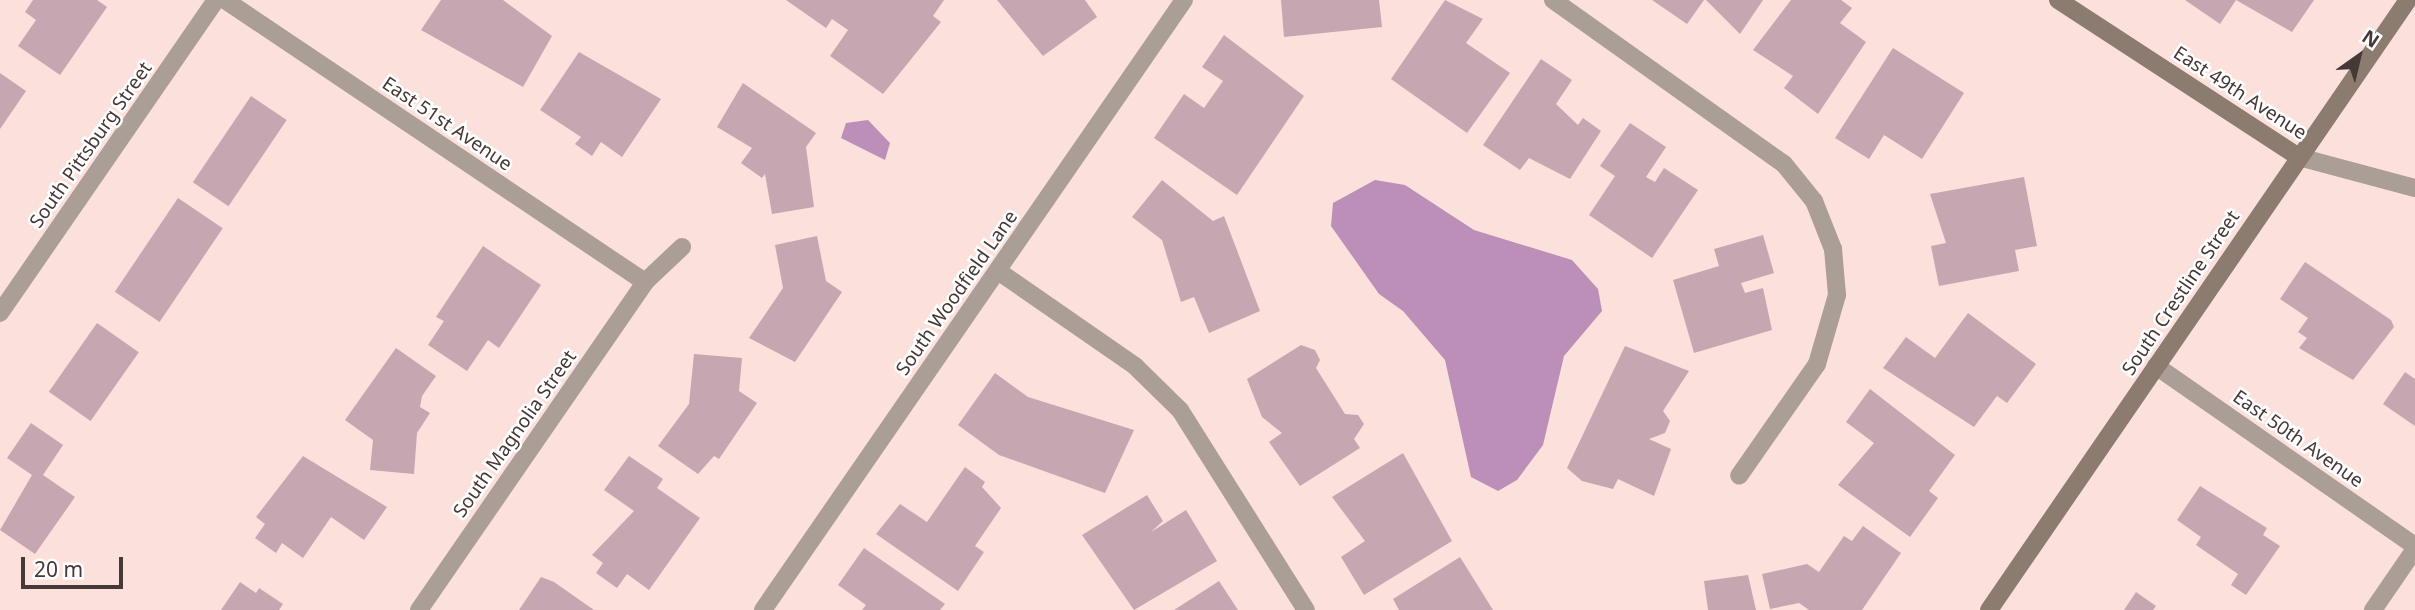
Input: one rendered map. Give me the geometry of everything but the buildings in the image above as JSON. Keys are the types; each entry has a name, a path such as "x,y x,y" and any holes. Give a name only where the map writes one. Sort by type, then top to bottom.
{"street":[{"name":"South Pittsburg Street","path":"0,313 216,0"},
{"name":"East 51st Avenue","path":"225,0 645,282"},
{"name":"South Woodfield Lane","path":"763,610 1184,0"},
{"path":"1553,0 1784,164 1814,201 1833,249 1837,296 1818,364 1739,477"},
{"name":"East 49th Avenue","path":"2058,0 2299,157 2415,188"},
{"name":"South Crestline Street","path":"1989,610 2408,0"},
{"name":"South Magnolia Street","path":"419,610 645,282 682,247"},
{"path":"998,271 1135,366 1174,402 1306,610"},
{"name":"East 50th Avenue","path":"2156,366 2415,547"},
{"path":"2373,610 2415,547"}],"shaded area":[{"path":"868,120 890,143 885,160 841,138 846,123"},
{"path":"1375,180 1405,185 1474,230 1572,260 1598,289 1602,311 1564,356 1543,445 1517,480 1498,491 1471,477 1445,360 1403,311 1379,294 1331,226 1333,203"}]}
